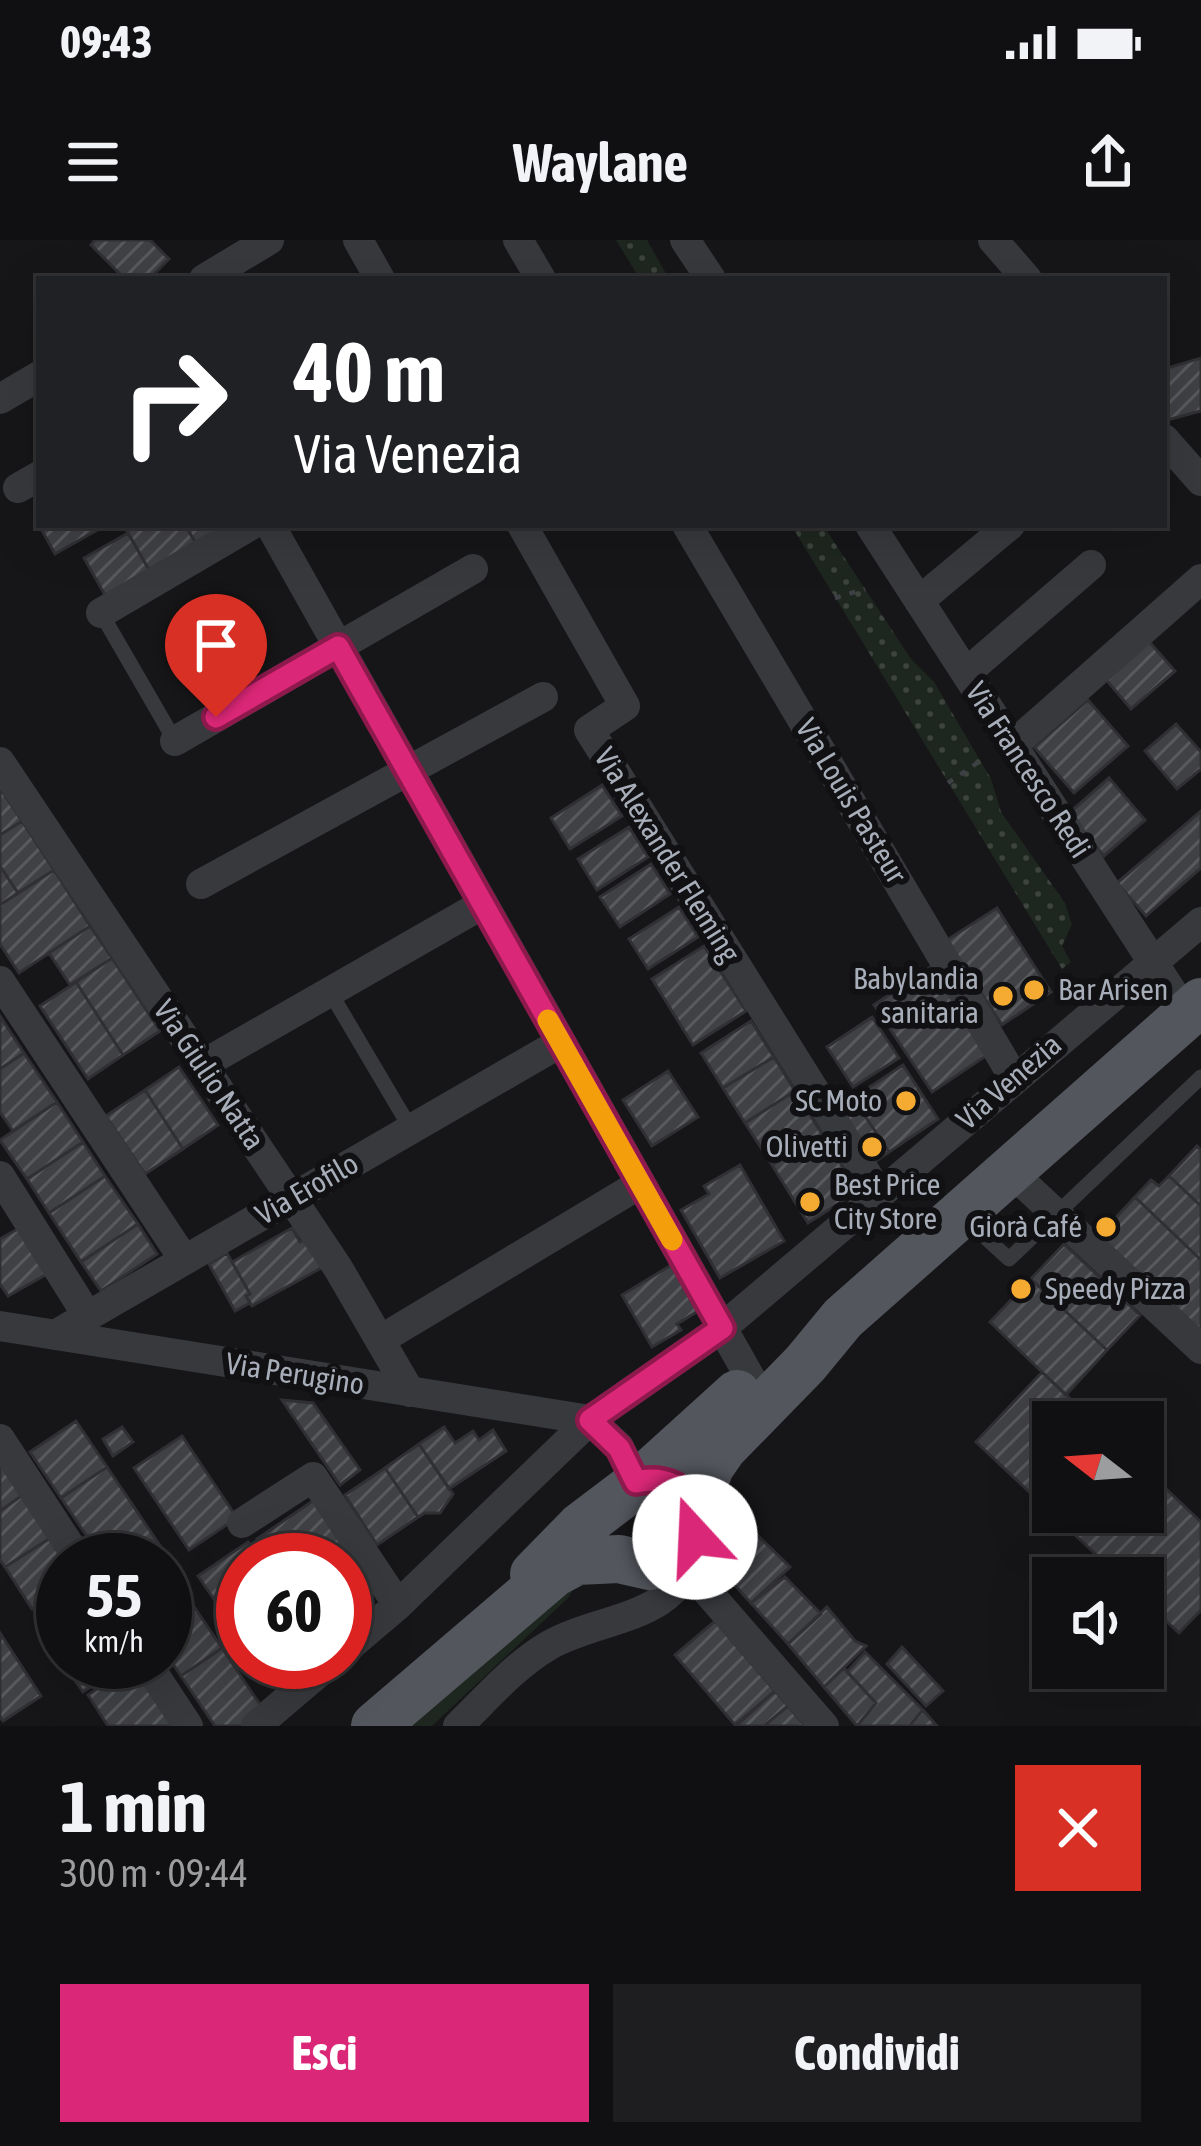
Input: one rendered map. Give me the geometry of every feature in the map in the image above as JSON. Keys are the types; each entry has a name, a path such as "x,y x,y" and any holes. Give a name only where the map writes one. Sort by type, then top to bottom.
{"main road":[{"path":"453,1655 554,1573 577,1562 659,1550 723,1448 843,1318 1194,1008"},
{"path":"375,1726 580,1527 792,1347 843,1318"},
{"path":"668,1480 690,1496 659,1550 611,1515 634,1484 668,1480"}],"street":[{"path":"207,276 231,249 269,240"},
{"path":"358,240 378,276"},
{"path":"518,240 539,276"},
{"path":"685,240 708,276"},
{"path":"993,240 1024,276"},
{"path":"0,399 36,378"},
{"path":"1167,442 1201,482"},
{"path":"101,613 246,528"},
{"path":"272,528 752,1381"},
{"name":"Via Alexander Fleming","path":"524,528 625,706 589,730 879,1194"},
{"name":"Via Louis Pasteur","path":"689,528 1014,1078"},
{"path":"919,601 1006,528"},
{"name":"Via Francesco Redi","path":"883,530 919,601 1012,745 1152,960 1194,1008"},
{"path":"966,673 1091,565"},
{"path":"175,741 473,569"},
{"path":"1012,745 1201,579"},
{"path":"201,884 543,698"},
{"name":"Via Giulio Natta","path":"0,761 291,1198 410,1392"},
{"path":"202,1065 483,904"},
{"name":"Via Venezia","path":"372,1627 590,1420 722,1328 1201,922"},
{"path":"0,981 183,1258"},
{"name":"Via Erofilo","path":"55,1335 560,1043"},
{"path":"1010,1171 1201,1348"},
{"path":"0,1176 87,1315"},
{"path":"380,1340 640,1184"},
{"name":"Via Perugino","path":"0,1326 590,1420"},
{"path":"590,1420 619,1448 634,1484"},
{"path":"0,1439 61,1533"},
{"path":"242,1523 313,1477 398,1604"},
{"path":"622,1620 624,1582 659,1550"},
{"path":"458,1726 546,1647 656,1603 659,1550"},
{"path":"659,1550 699,1582 824,1726"},
{"path":"164,1689 188,1726"},
{"path":"256,1726 299,1689"}],"lane":[{"path":"101,613 175,741"},
{"path":"330,992 411,1130"},
{"path":"961,1214 1009,1259 1201,1076"}],"path":[{"path":"835,598 866,590"},
{"path":"949,783 980,760"}],"shaded area":[{"path":"616,240 647,240 667,276 638,276"},
{"path":"793,528 825,528 911,659 934,682 991,779 1001,812 1065,903 1072,924 1062,946 1071,962 1062,969"},
{"path":"585,1570 568,1598 432,1726 401,1726"}],"building":[{"path":"95,240 150,240 169,259 152,276 122,276 91,245"},
{"path":"1201,358 1201,411 1167,420 1167,368"},
{"path":"41,528 101,528 55,554"},
{"path":"187,528 200,550 153,577 127,531"},
{"path":"187,528 239,528 200,550"},
{"path":"128,533 153,577 109,602 84,558"},
{"path":"1146,638 1175,671 1131,709 1102,675"},
{"path":"1088,700 1128,746 1074,793 1034,747"},
{"path":"1176,724 1201,752 1201,769 1177,789 1145,751"},
{"path":"1109,778 1145,820 1104,856 1068,814"},
{"path":"602,785 622,816 570,849 551,818"},
{"path":"0,788 22,821 0,835"},
{"path":"1201,811 1201,868 1146,916 1117,883"},
{"path":"22,821 54,870 18,893 0,866 0,835"},
{"path":"629,827 648,857 597,890 578,859"},
{"path":"651,864 670,894 620,927 600,897"},
{"path":"0,866 18,893 0,905"},
{"path":"54,870 90,926 19,973 0,944 0,905"},
{"path":"679,907 698,937 648,969 629,939"},
{"path":"997,908 1051,992 1002,1025 947,940"},
{"path":"90,926 112,958 70,985 49,953"},
{"path":"704,946 746,1011 693,1045 652,979"},
{"path":"112,958 160,1031 123,1055 76,982"},
{"path":"932,966 990,1053 932,1092 874,1005"},
{"path":"76,982 123,1055 88,1079 40,1006"},
{"path":"0,1016 24,1053 0,1069"},
{"path":"872,1017 899,1058 853,1087 827,1047"},
{"path":"751,1021 774,1057 723,1088 701,1053"},
{"path":"24,1053 57,1102 13,1131 0,1112 0,1069"},
{"path":"774,1057 795,1091 745,1123 723,1088"},
{"path":"903,1065 938,1119 889,1152 853,1098"},
{"path":"179,1067 218,1125 183,1149 145,1090"},
{"path":"668,1071 698,1117 652,1146 623,1100"},
{"path":"145,1090 183,1149 145,1174 106,1116"},
{"path":"795,1091 822,1134 772,1165 745,1123"},
{"path":"853,1098 889,1152 870,1165 834,1110"},
{"path":"57,1102 83,1142 27,1179 0,1140"},
{"path":"822,1134 858,1191 808,1223 772,1165"},
{"path":"83,1142 105,1176 49,1213 27,1179"},
{"path":"1197,1146 1201,1150 1201,1206 1169,1176"},
{"path":"740,1165 784,1241 720,1278 681,1210 709,1194 704,1186"},
{"path":"105,1176 138,1224 81,1262 49,1213"},
{"path":"1169,1176 1201,1206 1201,1260 1135,1197 1151,1180 1159,1186"},
{"path":"1135,1197 1201,1260 1201,1336 1097,1238"},
{"path":"138,1224 157,1254 101,1291 81,1262"},
{"path":"23,1226 49,1273 8,1296 0,1284 0,1239"},
{"path":"292,1228 300,1242 307,1238 323,1267 252,1306 232,1262"},
{"path":"1064,1244 1140,1315 1107,1350 1031,1279"},
{"path":"227,1253 250,1294 246,1296 250,1303 235,1311 209,1264"},
{"path":"673,1264 700,1310 677,1324 681,1330 652,1347 622,1295"},
{"path":"1031,1279 1107,1350 1066,1395 990,1322"},
{"path":"1042,1372 1073,1401 1032,1401 1032,1495 976,1442"},
{"path":"282,1400 313,1403 360,1470 340,1485"},
{"path":"76,1421 107,1467 61,1498 30,1452"},
{"path":"122,1427 133,1442 113,1456 103,1439"},
{"path":"444,1427 455,1443 473,1431 479,1440 493,1430 506,1451 449,1489 419,1444"},
{"path":"182,1436 237,1518 192,1548 192,1533 178,1533 134,1468"},
{"path":"419,1444 453,1494 440,1513 418,1517 385,1468"},
{"path":"0,1458 24,1494 0,1511"},
{"path":"107,1467 151,1533 85,1533 61,1498"},
{"path":"385,1468 418,1517 377,1545 345,1495"},
{"path":"1164,1487 1201,1522 1201,1610 1179,1633 1164,1619 1164,1557 1099,1557 1073,1533 1164,1533"},
{"path":"24,1494 49,1533 36,1533 36,1547 5,1567 0,1560 0,1511"},
{"path":"317,1498 341,1533 266,1533"},
{"path":"747,1525 790,1567 751,1603 713,1561"},
{"path":"36,1547 36,1606 32,1609 5,1567"},
{"path":"216,1564 216,1602 198,1576"},
{"path":"785,1577 821,1614 788,1644 751,1603"},
{"path":"827,1607 855,1641 866,1646 824,1687 788,1644"},
{"path":"192,1610 216,1639 216,1652 192,1668"},
{"path":"715,1621 775,1691 735,1725 675,1655"},
{"path":"0,1633 41,1696 3,1721"},
{"path":"902,1647 943,1691 926,1706 887,1664"},
{"path":"216,1652 216,1689 250,1689 265,1712 245,1726 215,1726 190,1689 192,1668"},
{"path":"865,1652 923,1710 909,1726 857,1726 876,1703 847,1672"},
{"path":"844,1668 876,1703 857,1726 824,1687"},
{"path":"97,1689 151,1689 176,1726 108,1726 88,1695"},
{"path":"775,1691 788,1706 764,1726 736,1726"},
{"path":"788,1706 805,1726 764,1726"},
{"path":"923,1710 937,1726 909,1726"}],"slow traffic":[{"path":"548,1020 672,1240"}],"place":[{"name":"Bar Arisen","path":"1034,990"},
{"name":"Babylandia sanitaria","path":"1003,996"},
{"name":"SC Moto","path":"906,1101"},
{"name":"Olivetti","path":"872,1147"},
{"name":"Best Price City Store","path":"810,1202"},
{"name":"Giorà Café","path":"1106,1227"},
{"name":"Speedy Pizza","path":"1021,1289"}],"route":[{"path":"216,717 338,647 722,1328 590,1420 619,1448 636,1482 668,1480 690,1496 698,1522 695,1537"}]}
